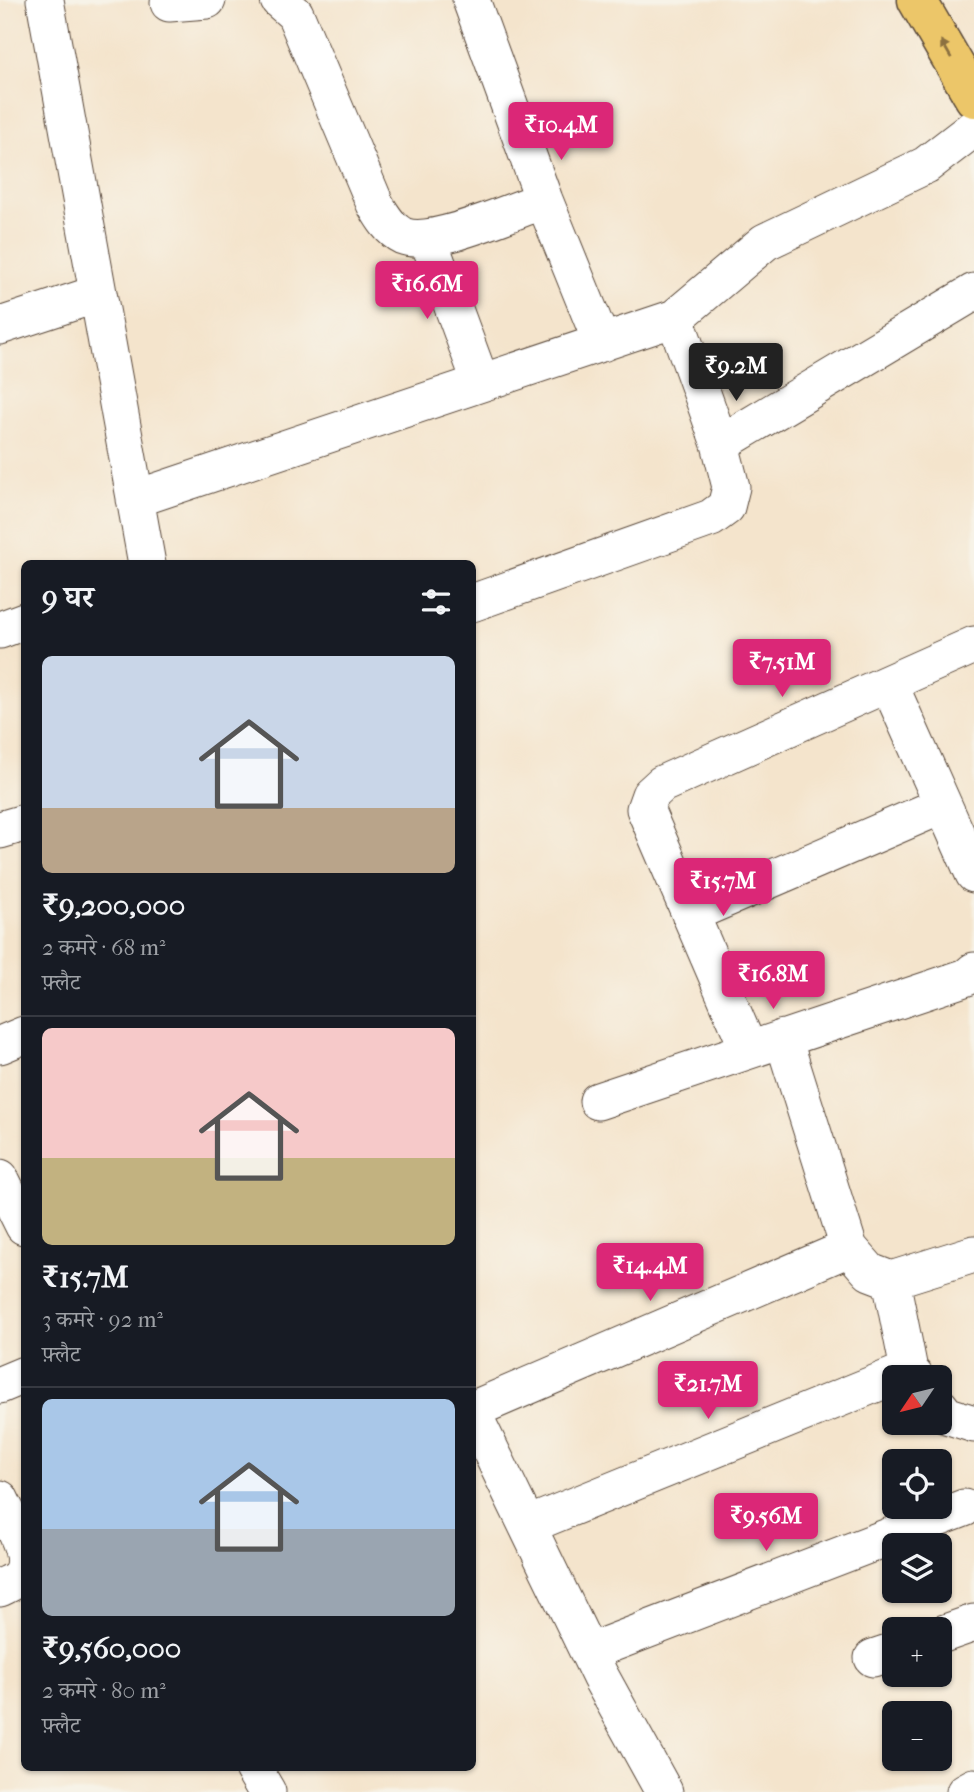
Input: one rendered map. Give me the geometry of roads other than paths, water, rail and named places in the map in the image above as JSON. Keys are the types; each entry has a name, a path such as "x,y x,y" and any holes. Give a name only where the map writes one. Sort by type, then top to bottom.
{"main road":[{"path":"917,0 974,98"}],"street":[{"path":"45,0 146,560"},
{"path":"169,3 207,0"},
{"path":"279,0 295,14 375,204 386,223 404,236 428,239 544,200"},
{"path":"471,0 544,200 602,343"},
{"path":"135,499 676,318 765,242 926,165 974,128"},
{"path":"428,239 481,383"},
{"path":"720,444 974,292"},
{"path":"0,326 97,294"},
{"path":"476,602 711,518 726,507 731,487 720,444 676,318"},
{"path":"0,630 21,622"},
{"path":"748,1050 645,809 650,795 662,785 724,754 974,645"},
{"path":"889,684 974,874"},
{"path":"690,914 943,805"},
{"path":"0,830 21,824"},
{"path":"598,1101 974,971"},
{"path":"0,1045 21,1036"},
{"path":"783,1038 849,1248 870,1272 891,1280 974,1254"},
{"path":"0,1178 21,1220"},
{"path":"476,1409 849,1248"},
{"path":"891,1280 910,1365"},
{"path":"0,1385 21,1376"},
{"path":"528,1525 882,1386"},
{"path":"952,1417 974,1424"},
{"path":"476,1419 589,1652 664,1792"},
{"path":"0,1499 21,1546"},
{"path":"589,1652 964,1508"},
{"path":"0,1588 18,1578 21,1573"},
{"path":"952,1631 974,1623"},
{"path":"255,1771 267,1792"},
{"path":"965,1792 974,1787"}]}
